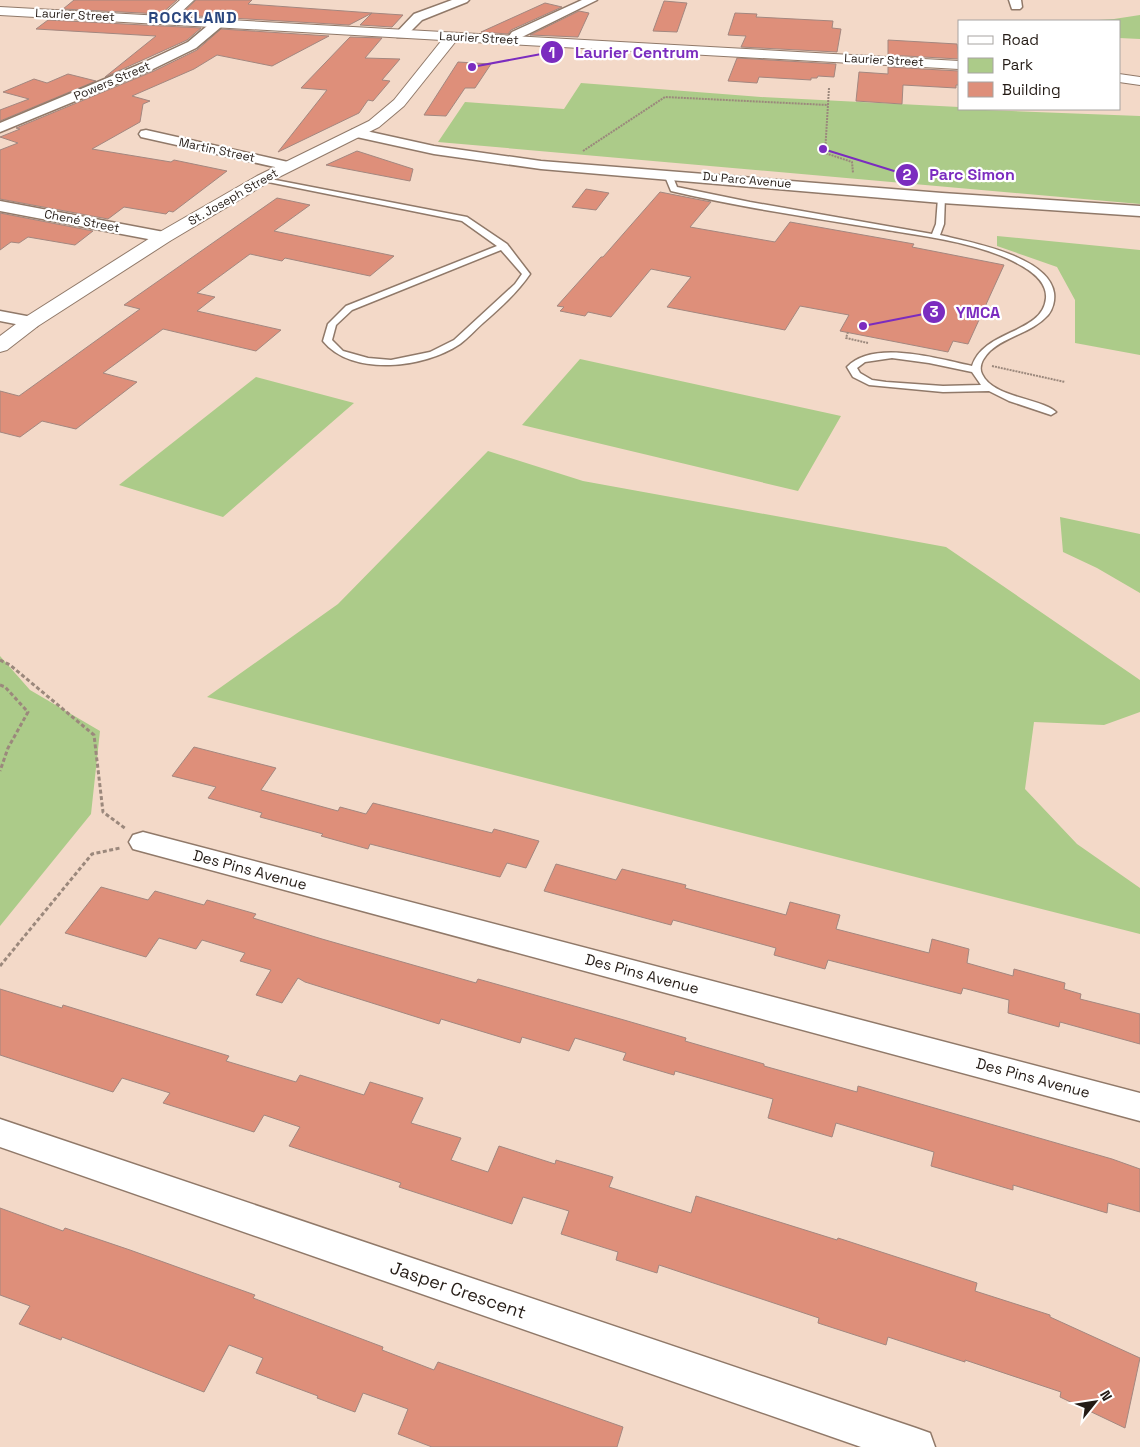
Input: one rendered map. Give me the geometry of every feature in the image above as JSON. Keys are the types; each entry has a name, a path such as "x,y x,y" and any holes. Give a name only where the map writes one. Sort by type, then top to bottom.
{"main road":[{"path":"165,20 188,0"},
{"name":"Laurier Street","path":"0,11 958,65"},
{"name":"St. Joseph Street","path":"0,346 31,322 164,237 263,178 357,133 382,118 399,103 452,37"},
{"path":"1120,78 1140,80"}],"street":[{"path":"401,34 418,17 461,0"},
{"path":"512,40 516,35 591,0"},
{"name":"Powers Street","path":"0,128 148,66 192,45 218,24"},
{"name":"Du Parc Avenue","path":"357,133 434,150 541,165 854,189 942,198 1140,211"},
{"name":"Martin Street","path":"146,134 288,166"},
{"name":"Chené Street","path":"0,206 164,237"},
{"path":"0,316 31,322"},
{"name":"Des Pins Avenue","path":"143,842 1140,1107"},
{"name":"Jasper Crescent","path":"0,1133 916,1447"}],"lane":[{"path":"668,174 674,189 717,199 934,237 991,251 1018,262 1039,274 1050,288 1049,306 1036,322 986,350 978,359 977,366 981,380 990,388 1050,412"},
{"path":"263,178 464,219 486,232 504,246 526,274 518,286 457,342 433,354 391,363 367,361 340,353 327,341 332,324 348,308 504,246"},
{"path":"934,237 940,224 942,198"},
{"path":"977,366 880,354 856,361 852,367 856,375 869,382 886,385 990,388"}],"path":[{"path":"829,88 825,152 852,162 854,189"},
{"path":"579,152 587,150 665,98 672,96 828,105"},
{"path":"977,366 1065,382"},
{"path":"0,660 10,665 94,735 103,812 143,842"},
{"path":"0,684 28,712 8,748 0,771"},
{"path":"0,966 92,854 143,842"}],"green space":[{"path":"1140,15 1140,39 1120,38 1120,20 1098,20"},
{"path":"581,83 761,97 958,107 958,110 1140,116 1140,204 438,142 465,102 564,109"},
{"path":"997,236 1140,250 1140,355 1075,343 1075,300 1057,267 997,246"},
{"path":"580,359 841,416 798,491 522,425"},
{"path":"256,377 354,403 223,517 119,485"},
{"path":"488,451 583,481 946,547 1140,680 1140,712 1104,725 1034,722 1025,789 1077,844 1140,888 1140,934 207,697 338,604"},
{"path":"1060,517 1140,534 1140,593 1097,568 1063,552"},
{"path":"0,656 30,690 100,731 91,814 0,926"}],"building":[{"path":"74,0 177,0 161,14 63,9"},
{"path":"196,0 252,0 248,4 372,13 349,25 180,15"},
{"path":"664,1 687,3 677,32 653,31"},
{"path":"545,3 562,7 511,30 508,34 481,32"},
{"path":"579,11 589,13 578,37 530,35"},
{"path":"372,13 403,15 392,27 360,25"},
{"path":"735,13 757,14 756,17 833,21 832,28 841,29 837,52 741,47 746,36 728,35"},
{"path":"48,20 201,28 187,40 105,77 156,36 36,29"},
{"path":"221,29 329,36 272,66 217,55 194,69 132,96 150,101 143,104 140,122 92,149 171,162 174,160 227,171 173,212 169,211 166,214 124,207 108,219 0,199 0,150 18,143 0,137 20,129 16,128 154,71 197,50"},
{"path":"350,37 382,38 365,58 400,59 382,80 390,81 373,101 368,100 359,113 278,152 327,90 301,88"},
{"path":"888,40 957,44 958,59 888,55"},
{"path":"737,58 836,64 834,77 818,76 817,78 811,78 811,80 759,77 757,83 728,81"},
{"path":"458,62 491,64 475,88 465,88 446,116 424,115"},
{"path":"888,67 958,71 958,85 956,85 956,88 903,85 902,104 856,101 859,72 888,74"},
{"path":"68,74 96,81 0,121 0,110 29,99 3,92 34,79 47,83"},
{"path":"357,151 413,169 410,181 326,165"},
{"path":"586,189 609,193 596,210 572,207"},
{"path":"660,192 711,202 690,227 775,242 790,222 914,244 912,247 1004,265 968,344 953,341 948,352 840,331 849,315 800,306 785,330 667,307 691,277 651,269 611,317 588,312 585,316 560,311 564,307 557,306"},
{"path":"277,198 310,205 274,231 394,256 370,276 285,258 282,261 250,254 197,293 215,297 197,311 281,330 256,351 163,329 103,373 137,382 76,429 42,421 20,437 0,432 0,391 19,396 140,309 124,305"},
{"path":"0,213 93,231 75,245 28,237 19,243 11,242 0,250"},
{"path":"194,747 276,768 261,790 338,811 340,807 366,814 373,803 492,833 494,829 539,841 526,868 507,863 500,877 370,844 368,849 321,836 323,834 260,817 262,813 208,798 216,787 172,776"},
{"path":"556,864 616,880 622,869 686,885 685,888 786,915 790,902 840,915 836,929 929,953 932,939 969,949 967,963 1013,976 1014,969 1065,983 1064,989 1081,994 1080,999 1140,1014 1140,1044 1060,1022 1059,1027 1008,1013 1009,1000 963,988 961,994 828,960 825,969 774,955 776,948 673,920 671,925 544,891"},
{"path":"101,887 148,900 155,891 204,905 207,900 256,914 253,918 322,939 476,983 478,979 686,1038 685,1041 764,1064 764,1066 857,1092 858,1086 1112,1159 1140,1169 1140,1212 1108,1203 1107,1213 1013,1185 1013,1190 931,1166 934,1152 836,1123 832,1137 768,1118 773,1099 675,1071 674,1075 623,1060 626,1053 575,1038 569,1051 522,1037 520,1043 441,1019 439,1024 305,982 298,978 282,1003 256,995 271,970 240,961 245,953 202,940 196,949 159,938 146,957 65,933"},
{"path":"0,989 62,1008 63,1005 229,1056 226,1061 296,1082 300,1075 364,1095 370,1082 423,1098 411,1123 461,1138 451,1160 488,1172 499,1146 555,1164 556,1160 613,1177 609,1187 691,1213 696,1196 837,1240 838,1238 977,1283 975,1291 1050,1315 1050,1317 1140,1358 1125,1428 1060,1397 1061,1392 965,1360 965,1362 888,1337 886,1345 818,1323 819,1318 659,1265 657,1273 616,1260 618,1252 561,1234 569,1211 523,1197 512,1224 399,1187 401,1183 289,1146 300,1127 264,1115 254,1132 163,1103 170,1093 122,1078 113,1092 0,1055"},
{"path":"0,1208 63,1231 65,1228 130,1250 255,1295 253,1298 383,1347 382,1350 434,1370 438,1362 623,1427 617,1447 432,1447 398,1434 408,1409 363,1393 355,1412 256,1373 263,1358 229,1345 204,1392 62,1337 61,1340 19,1324 30,1306 0,1295"}],"place":[{"name":"Laurier Centrum","path":"472,67"},
{"name":"Parc Simon","path":"823,149"},
{"name":"YMCA","path":"863,326"}],"district":[{"name":"ROCKLAND","path":"193,17"}]}
